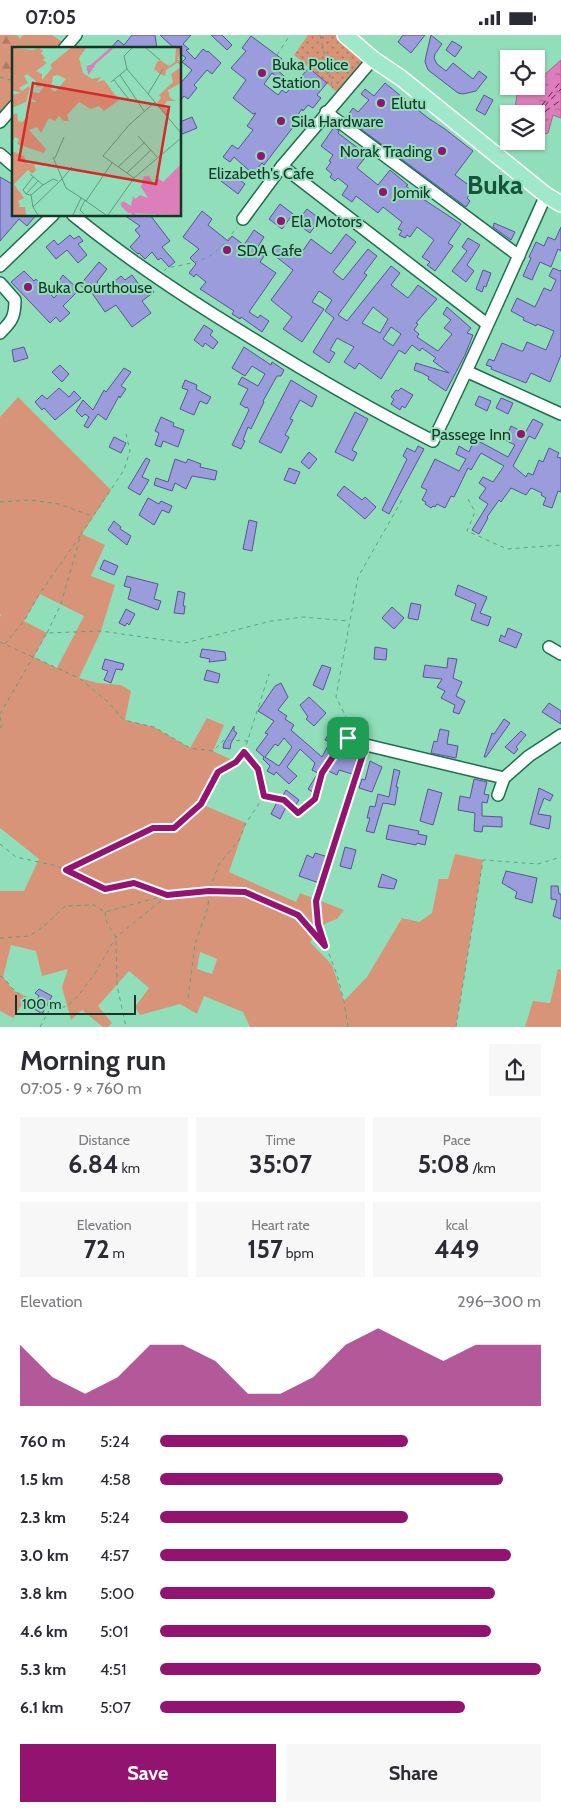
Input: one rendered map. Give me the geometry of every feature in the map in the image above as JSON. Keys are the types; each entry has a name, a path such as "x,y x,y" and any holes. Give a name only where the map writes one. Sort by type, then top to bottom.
{"main road":[{"path":"345,35 546,195 561,204"}],"street":[{"path":"66,47 76,35"},
{"path":"240,223 282,166 373,59"},
{"path":"0,122 12,108"},
{"path":"326,112 518,256"},
{"path":"0,154 12,163"},
{"path":"282,166 487,324"},
{"path":"74,216 112,247 181,295 300,368 382,415 433,441 468,372 487,324 546,195"},
{"path":"0,266 52,216"},
{"path":"0,283 15,300 15,313 11,322 0,333"},
{"path":"468,372 561,413"},
{"path":"549,647 561,654"},
{"path":"498,795 504,778 529,756 561,735"},
{"path":"348,738 366,745 504,778"}],"path":[{"path":"320,35 336,101"},
{"path":"277,55 288,38"},
{"path":"158,279 166,268 195,262 207,257 221,247 240,223"},
{"path":"5,644 24,621 40,593 124,470 130,451 126,434"},
{"path":"468,499 475,513 467,531 507,549 561,545"},
{"path":"0,502 30,500 59,504 93,516"},
{"path":"264,796 284,800 298,813 315,799 322,773 348,738 346,717 336,697 358,577 402,500"},
{"path":"0,728 2,726 0,715 48,633 61,604 81,534"},
{"path":"48,633 101,631 185,643 271,621 303,617 350,621"},
{"path":"0,642 79,678 107,701 124,720 154,727 190,748 213,751 224,741 248,741"},
{"path":"66,870 153,828 174,828 201,804 218,772 236,762 244,752 269,674"},
{"path":"348,1027 337,975 318,924 316,901 366,745"},
{"path":"188,998 195,943 208,907 209,891 219,864 239,840 246,823 264,796 258,769 244,752"},
{"path":"0,845 16,857 57,866 105,889 134,883 167,895"},
{"path":"456,1027 483,860 538,864 561,857"},
{"path":"105,912 167,895 209,891 245,892 298,915 325,946"},
{"path":"0,976 3,977 14,991 58,1009 67,1005 77,997 94,975 116,937 167,895"},
{"path":"0,938 30,935 45,925 66,906 94,905 105,912 107,923 116,937 117,985 126,1027"},
{"path":"40,1027 51,1006"}],"green space":[{"path":"0,35 17,35 20,39 10,51 12,52 12,77 0,74"},
{"path":"23,35 52,35 67,45 66,47 13,47"},
{"path":"308,35 336,35 364,61 338,93 294,55"},
{"path":"0,74 12,76 12,108 0,122"},
{"path":"18,397 111,490 82,534 105,545 91,576 115,585 101,631 79,678 98,683 121,685 131,691 125,720 154,727 190,748 207,718 224,725 213,751 236,762 218,772 201,804 246,823 229,872 296,902 300,893 344,910 337,919 326,923 310,942 332,965 344,1001 367,977 402,918 419,922 432,913 439,879 448,879 455,854 483,860 456,1027 250,1027 243,1012 204,996 197,1014 180,1004 140,1015 135,1007 149,988 129,971 98,1006 112,1023 108,1027 103,1027 82,1010 71,1020 62,987 68,969 42,976 36,951 11,945 3,977 14,991 27,997 13,1018 0,1011 0,891 24,891 39,859 0,828 0,417","holes":["40,594 84,616 57,668 34,657 47,633 24,621","200,952 217,959 212,974 197,969"]},
{"path":"558,969 561,970 561,1027 525,1027 533,1001 550,1003"}],"water":[{"path":"561,60 561,118 553,115 548,133 545,134 545,105 515,105 517,95 545,95 545,74"}],"building":[{"path":"132,35 155,35 157,47 112,47 118,40 124,45"},
{"path":"160,35 191,35 183,44 189,49 186,50 195,59 203,49 221,63 212,74 207,70 194,85 197,88 188,99 184,96 181,100 181,83 192,70 182,62 186,58 181,56 181,47 173,47"},
{"path":"211,35 222,35 232,45 227,50"},
{"path":"403,35 425,35 411,53 398,42"},
{"path":"431,35 442,44 434,58 437,64 446,71 453,63 473,79 479,71 487,77 476,91 463,94 458,93 428,70 425,62"},
{"path":"251,36 282,59 275,68 284,76 281,80 272,73 264,84 278,95 282,90 286,93 309,68 327,83 317,95 321,98 313,108 308,105 303,111 302,109 294,120 297,122 264,165 262,163 253,174 234,157 230,162 223,157 232,145 238,149 253,130 247,126 256,113 253,114 233,98 246,80 231,68 246,51 242,48"},
{"path":"452,41 462,47 455,57 446,50"},
{"path":"385,83 473,151 455,175 474,189 467,198 470,201 466,207 346,118 353,108 358,112 369,100 361,94 365,89 374,96"},
{"path":"484,95 493,100 485,115 476,110"},
{"path":"192,117 197,128 181,135 181,122"},
{"path":"334,127 339,131 338,133 367,155 357,168 378,185 390,170 420,197 461,224 448,243 453,246 435,271 427,265 430,262 422,257 434,240 417,227 410,237 407,235 405,238 399,235 402,231 398,229 402,222 383,207 378,213 356,196 352,202 342,195 348,186 338,178 335,181 330,177 332,174 326,169 333,155 321,146"},
{"path":"229,171 245,184 238,194 221,181"},
{"path":"0,177 12,184 12,216 35,216 27,226 19,219 0,241"},
{"path":"280,204 293,214 282,229 269,219"},
{"path":"307,209 320,219 310,233 296,223"},
{"path":"202,211 212,219 208,225 228,241 232,236 244,245 254,230 264,237 256,250 264,256 260,262 276,273 249,312 258,318 260,315 269,321 262,332 241,317 240,319 232,314 234,311 200,289 206,282 196,274 194,277 189,273 196,264 190,258 199,249 183,237"},
{"path":"125,216 151,216 170,241 162,247 175,262 169,267 161,258 158,260 152,252 145,259 130,247 140,236 135,230 140,226"},
{"path":"494,223 515,232 511,240 493,227"},
{"path":"561,227 561,251 558,249 551,267 540,262 532,280 523,276 536,242 544,246 548,237 555,240"},
{"path":"346,234 356,242 333,272 343,280 368,249 377,256 364,273 367,275 338,315 347,321 391,266 400,273 391,285 408,298 418,285 437,299 416,323 418,324 414,330 419,334 417,337 438,351 452,334 444,328 451,320 443,314 447,307 471,328 467,333 473,335 446,391 428,379 429,377 414,370 416,363 449,373 433,361 436,358 422,348 420,351 412,345 405,354 399,350 381,379 359,363 355,369 344,362 354,347 337,338 330,350 335,353 329,363 313,352 334,318 325,311 332,300 319,291 312,302 324,309 302,342 283,329 292,317 271,300 293,270 270,252 275,245 286,253 292,244 302,252 311,239 331,254","holes":["373,307 388,319 380,333 362,323","391,327 401,334 393,346 383,339"]},
{"path":"70,235 74,239 79,236 83,241 78,244 87,255 78,263 67,250 56,259 46,247 54,240 58,245"},
{"path":"468,238 480,245 467,265 474,271 466,282 452,271 467,251 462,247"},
{"path":"99,262 107,269 97,282 103,291 121,276 125,280 132,275 143,290 149,286 154,292 142,301 151,313 132,327 116,305 105,312 90,290 88,292 80,285"},
{"path":"553,268 561,270 561,355 550,382 531,373 526,383 491,369 492,367 486,365 489,359 494,361 502,343 523,351 527,342 546,350 554,331 523,320 524,318 511,311 517,298 535,307 544,288 551,291 556,280 549,276"},
{"path":"483,270 491,273 482,292 476,289"},
{"path":"24,271 34,281 36,279 54,298 64,287 58,282 63,275 79,290 63,306 70,313 60,322 56,317 50,323 11,282"},
{"path":"204,325 213,331 210,335 218,342 213,349 205,343 203,347 194,340"},
{"path":"24,347 28,358 14,362 12,350"},
{"path":"244,347 271,365 272,362 284,370 281,376 277,376 263,401 251,429 248,427 241,449 232,445 249,410 240,404 248,389 238,384 242,377 258,386 265,374 252,366 245,376 232,368"},
{"path":"60,365 69,374 62,382 52,372"},
{"path":"124,368 131,372 121,386 126,389 120,398 119,396 106,420 98,414 88,428 84,426 89,417 85,414 82,417 76,411 83,400 93,410 104,390 106,392"},
{"path":"185,380 197,385 196,389 211,397 207,404 200,401 194,415 180,409 188,390 182,388"},
{"path":"291,380 317,396 312,407 300,400 290,419 293,420 285,435 289,437 281,453 259,442"},
{"path":"59,388 69,397 74,391 81,398 55,420 44,408 42,410 35,402 42,395 47,399"},
{"path":"401,388 413,395 405,408 402,406 400,410 391,404 394,399 391,397 396,390 398,391"},
{"path":"479,396 491,401 487,411 475,405"},
{"path":"501,398 513,403 508,414 496,408"},
{"path":"355,412 368,419 352,450 357,453 353,461 335,452"},
{"path":"161,417 174,423 173,426 184,430 178,447 163,441 161,447 155,445 159,433 155,431"},
{"path":"533,419 543,424 535,439 529,436 513,466 526,477 528,473 533,475 539,460 543,462 549,448 559,453 557,457 561,458 561,492 558,491 552,508 543,505 546,498 541,495 542,493 531,488 526,495 511,488 501,502 499,500 487,517 479,534 472,530 488,504 479,498 486,488 479,483 483,477 493,482 504,466 481,453 471,470 468,468 454,497 451,496 445,508 437,504 431,508 425,504 426,502 422,500 427,490 421,487 435,459 459,471 466,459 456,454 459,446 469,452 474,440 508,457 515,445 503,439 507,432 511,426 525,433"},
{"path":"114,437 126,443 121,453 109,447"},
{"path":"418,446 424,449 389,514 382,510 407,459 403,456 407,448 415,452"},
{"path":"309,452 317,459 309,469 301,462"},
{"path":"146,458 150,460 142,477 149,480 140,495 128,488"},
{"path":"175,459 186,463 188,459 201,464 200,467 217,471 215,480 192,476 186,489 175,483 172,491 154,485 156,478 168,482"},
{"path":"289,468 300,472 295,484 284,480"},
{"path":"344,486 362,500 365,497 376,507 365,519 337,495"},
{"path":"148,498 159,504 161,501 172,506 169,513 162,510 154,525 139,515"},
{"path":"249,520 257,522 252,551 243,549"},
{"path":"114,521 121,527 120,529 131,536 127,545 108,530"},
{"path":"104,560 118,566 114,575 100,569"},
{"path":"127,576 158,584 154,599 161,601 158,610 128,599 131,588 124,586"},
{"path":"458,585 487,597 480,613 491,617 488,626 471,620 476,604 455,595"},
{"path":"178,591 185,593 184,614 174,613"},
{"path":"411,603 421,605 418,620 408,618"},
{"path":"392,607 404,618 394,629 382,618"},
{"path":"126,609 135,614 129,625 127,623 125,626 119,623"},
{"path":"508,628 522,634 516,648 499,641 501,635 505,637"},
{"path":"375,647 387,649 386,660 374,659"},
{"path":"202,649 225,652 226,660 209,662 210,659 200,657"},
{"path":"448,658 457,659 453,678 462,682 456,696 465,701 459,714 453,712 455,705 441,698 445,691 437,687 442,679 423,677 425,665 447,668"},
{"path":"105,659 124,664 122,670 116,669 111,683 104,680 108,671 102,669"},
{"path":"322,665 331,668 323,690 313,685"},
{"path":"207,670 220,674 218,683 204,680"},
{"path":"281,683 288,697 278,710 287,716 285,719 294,725 291,730 322,757 330,742 325,740 335,723 344,728 341,733 341,739 336,747 352,752 353,748 359,750 352,774 339,770 337,775 324,769 314,793 308,789 318,773 312,770 315,763 300,749 287,767 297,776 289,784 276,772 274,775 267,771 270,766 256,750 268,734 265,733 274,721 258,711 275,686","holes":["284,738 292,747 279,766 265,757 275,744 278,746"]},
{"path":"309,697 326,713 314,726 306,719 308,717 300,705"},
{"path":"549,703 561,711 561,724 542,712"},
{"path":"504,719 510,723 486,757 484,757 492,733 494,734"},
{"path":"234,726 234,731 237,733 230,749 223,748 224,743"},
{"path":"440,729 449,731 447,744 458,746 456,758 431,753 434,741 437,742"},
{"path":"521,731 526,735 516,747 518,749 514,754 505,747"},
{"path":"370,761 382,767 372,792 359,788 362,779 365,780"},
{"path":"394,769 400,771 396,787 398,787 395,805 383,803 374,833 366,831 370,818 367,818 370,806 375,807 378,794 389,797"},
{"path":"474,779 487,782 484,794 489,795 487,803 482,802 482,816 502,817 502,827 483,826 482,832 474,831 475,813 458,810 460,796 470,798"},
{"path":"539,788 553,795 550,801 544,798 538,814 551,816 549,829 530,824"},
{"path":"428,789 442,793 433,825 420,821"},
{"path":"286,790 299,800 295,806 289,801 280,819 271,814"},
{"path":"389,825 419,831 418,834 427,836 425,845 386,839"},
{"path":"345,847 356,850 351,869 340,866"},
{"path":"315,853 328,857 319,883 299,876 307,855 313,858"},
{"path":"506,871 537,878 532,903 515,898 517,892 502,883"},
{"path":"382,874 397,880 394,889 378,887"},
{"path":"551,886 558,886 559,894 561,894 561,919 553,916 557,900 551,899"},
{"path":"39,989 52,996 42,1014 33,1008 39,996 35,993"}],"ferry route":[{"path":"542,105 561,81"},
{"path":"545,106 561,89"},
{"path":"545,112 561,100"}],"place":[{"name":"Buka Police Station","path":"262,73"},
{"name":"Elutu","path":"381,103"},
{"name":"Sila Hardware","path":"281,121"},
{"name":"Norak Trading","path":"442,151"},
{"name":"Elizabeth's Cafe","path":"261,156"},
{"name":"Jomik","path":"383,192"},
{"name":"Ela Motors","path":"281,221"},
{"name":"SDA Cafe","path":"227,250"},
{"name":"Buka Courthouse","path":"28,287"},
{"name":"Passege Inn","path":"521,434"}],"district":[{"name":"Buka","path":"495,185"}],"route":[{"path":"348,738 366,745 316,901 318,924 325,946 298,915 245,892 209,891 167,895 134,883 105,889 66,870 153,828 174,828 201,804 218,772 236,762 244,752 258,769 264,796 284,800 298,813 315,799 322,773 348,738"}]}
